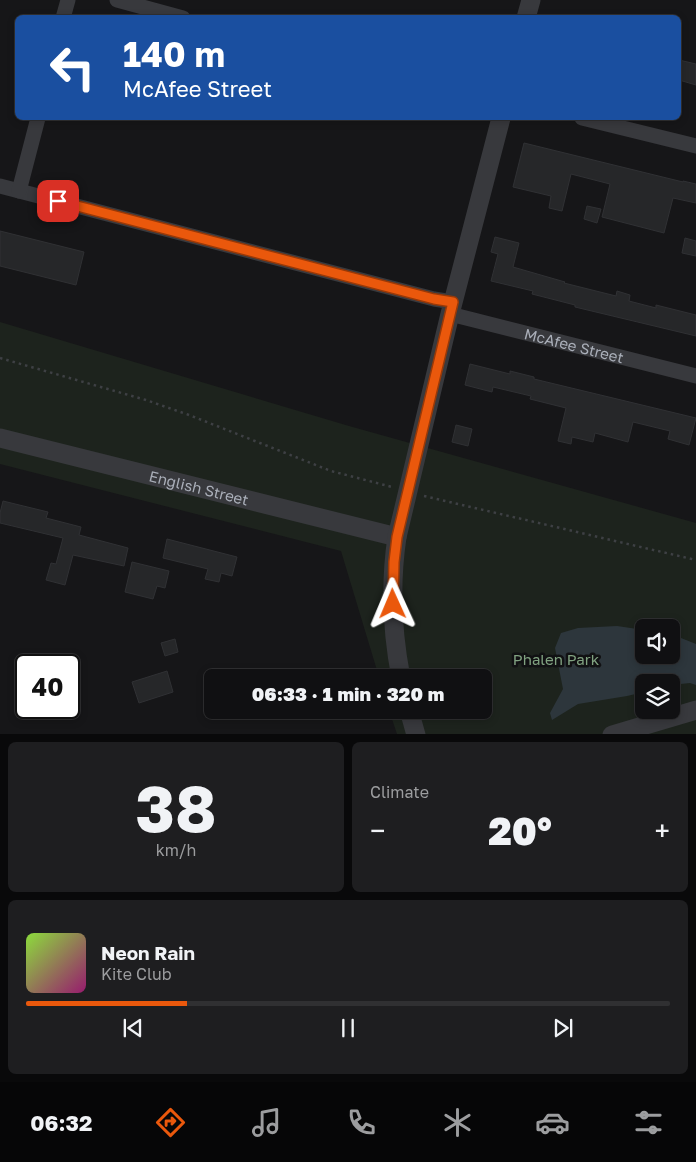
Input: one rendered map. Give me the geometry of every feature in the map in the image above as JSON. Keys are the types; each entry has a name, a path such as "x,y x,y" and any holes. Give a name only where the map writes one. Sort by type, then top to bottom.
{"street":[{"path":"64,15 68,0"},
{"path":"117,0 172,15"},
{"path":"527,15 531,0"},
{"path":"19,191 37,120"},
{"path":"399,669 393,586 397,537 452,308 500,120"},
{"path":"590,120 696,146"},
{"name":"McAfee Street","path":"0,186 434,299 452,308 696,376"},
{"name":"English Street","path":"0,438 397,537"},
{"path":"612,734 696,710"},
{"path":"412,719 416,734"}],"path":[{"path":"0,358 146,400 331,471 409,492 696,560"}],"green space":[{"name":"Phalen Park","path":"0,322 349,426 696,523 696,734 397,734 392,719 492,719 492,669 377,669 341,551 0,464"}],"shaded area":[{"path":"617,626 635,629 635,664 680,664 680,638 696,644 696,685 690,683 680,684 680,674 635,674 635,694 578,704 552,720 550,713 563,689 555,648 561,633 578,628"}],"building":[{"path":"681,60 696,64 696,85 681,81"},
{"path":"524,143 696,184 696,203 673,198 664,233 602,217 610,184 571,174 562,211 549,208 551,196 513,187"},
{"path":"587,206 601,209 597,223 584,219"},
{"path":"0,231 84,252 76,285 0,266"},
{"path":"495,237 519,243 513,267 564,283 616,296 617,291 630,295 629,301 656,308 656,305 696,315 696,336 575,307 575,305 532,294 533,291 491,281 498,254 491,252"},
{"path":"685,238 696,241 696,256 682,253"},
{"path":"470,364 510,374 510,371 534,377 534,379 696,418 689,445 668,439 670,431 633,422 628,442 595,433 593,442 572,437 571,444 558,441 566,408 530,399 531,396 493,387 492,392 465,385"},
{"path":"456,425 472,429 468,446 452,442"},
{"path":"3,501 48,512 46,518 81,527 79,535 128,548 124,566 73,555 65,585 46,580 51,563 56,564 63,538 0,523"},
{"path":"167,539 237,557 232,576 221,573 219,582 205,579 208,569 163,558"},
{"path":"132,562 169,571 165,588 157,586 153,599 125,592"},
{"path":"175,639 178,652 165,656 161,643"},
{"path":"167,671 173,692 139,703 132,682"}],"route":[{"path":"58,201 434,299 453,302 397,537 394,562 393,604"}]}
